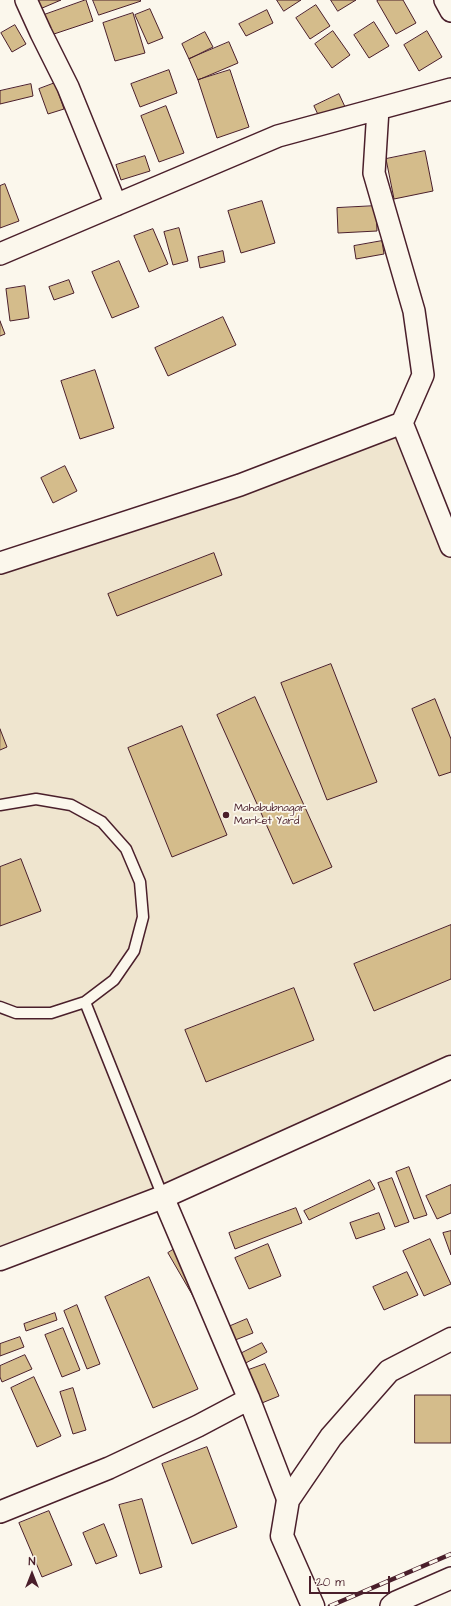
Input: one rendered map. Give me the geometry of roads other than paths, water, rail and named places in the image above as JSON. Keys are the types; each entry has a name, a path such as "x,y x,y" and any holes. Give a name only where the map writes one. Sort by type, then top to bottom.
{"street":[{"path":"26,0 68,87 116,205"},
{"path":"445,0 451,11"},
{"path":"0,254 278,136 451,89"},
{"path":"378,109 374,173 414,311 423,375 402,423 451,546"},
{"path":"0,563 240,485 402,423"},
{"path":"0,1259 163,1197 451,1067"},
{"path":"163,1197 249,1399 288,1500"},
{"path":"313,1606 282,1536 288,1500 331,1437 390,1371 451,1339"},
{"path":"0,1512 108,1468 198,1426 249,1399"},
{"path":"391,1606 396,1602 451,1578"}],"lane":[{"path":"0,805 36,799 71,805 102,822 126,849 140,882 143,917 134,951 114,980 85,1002 52,1013 16,1013 0,1007"},
{"path":"85,1002 163,1197"}],"railway":[{"path":"330,1606 451,1554"}],"place":[{"name":"Mahabubnagar Market Yard","path":"226,815"}]}
